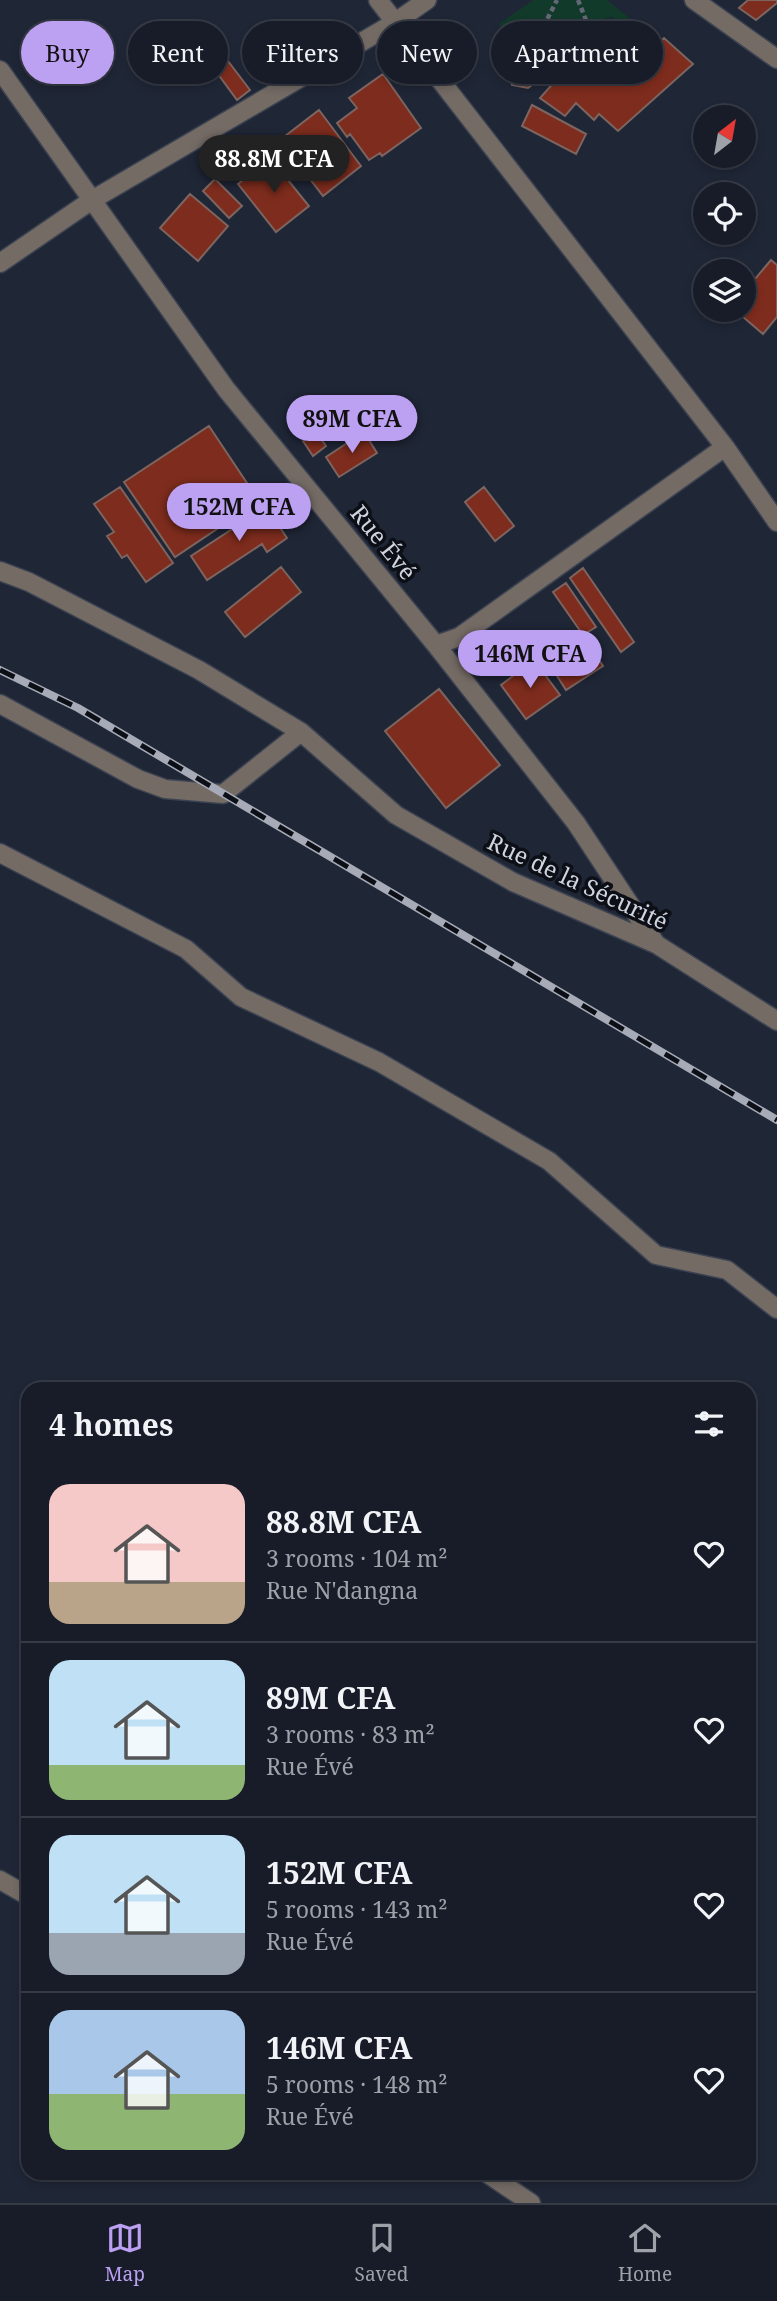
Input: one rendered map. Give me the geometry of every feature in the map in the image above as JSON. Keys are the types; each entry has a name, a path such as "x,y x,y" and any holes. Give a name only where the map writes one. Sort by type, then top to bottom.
{"street":[{"path":"378,0 393,21"},
{"path":"397,21 427,0"},
{"path":"694,0 777,59"},
{"path":"0,263 92,200 377,33"},
{"name":"Rue Évé","path":"0,70 226,390 436,645 576,823 656,944"},
{"path":"442,84 725,447 777,522"},
{"path":"436,645 458,637 725,447"},
{"name":"Rue de la Sécurité","path":"0,571 29,582 199,670 301,732 396,815 513,882 656,944 777,1021"},
{"path":"0,704 138,779 165,789 191,792 223,794 301,732"},
{"path":"0,853 186,949 241,997 379,1062 549,1161 656,1255 727,1270 777,1309"},
{"path":"0,1880 21,1892"},
{"path":"497,2180 531,2203"}],"path":[{"path":"546,21 557,0"},
{"path":"578,0 586,20"}],"green space":[{"path":"533,0 607,0 633,21 617,21 612,17 594,21 503,21"}],"building":[{"path":"748,0 777,0 777,3 756,20 739,8"},
{"path":"664,38 693,64 618,131 599,114 594,120 576,103 565,116 540,98 552,84 663,84"},
{"path":"228,61 242,79 242,84 250,90 237,100 225,84 228,84"},
{"path":"377,78 377,84 390,84 421,128 382,156 380,153 369,160 350,134 347,137 337,123 357,108 349,98"},
{"path":"512,84 533,84 528,88"},
{"path":"532,105 586,134 576,154 522,126"},
{"path":"319,110 361,166 323,196 280,140"},
{"path":"271,159 309,206 276,232 238,184"},
{"path":"215,179 242,206 229,218 203,191"},
{"path":"190,194 228,226 198,261 160,228"},
{"path":"771,260 777,265 777,317 763,334 749,322 756,322 756,278"},
{"path":"209,426 259,501 175,557 124,482"},
{"path":"316,432 326,446 313,456 303,441"},
{"path":"364,432 377,453 339,477 326,457"},
{"path":"120,487 173,563 146,582 127,555 122,558 107,536 114,532 94,504"},
{"path":"484,487 514,526 495,541 465,502"},
{"path":"266,507 287,538 267,552 262,544 207,580 191,556"},
{"path":"281,567 301,592 245,637 225,612"},
{"path":"583,568 634,642 621,652 570,578"},
{"path":"566,583 596,627 583,635 553,592"},
{"path":"589,645 603,666 566,690 552,668"},
{"path":"534,660 560,695 526,719 501,685"},
{"path":"439,689 500,765 446,808 385,731"}],"railway":[{"path":"0,670 78,708 777,1120"}]}
